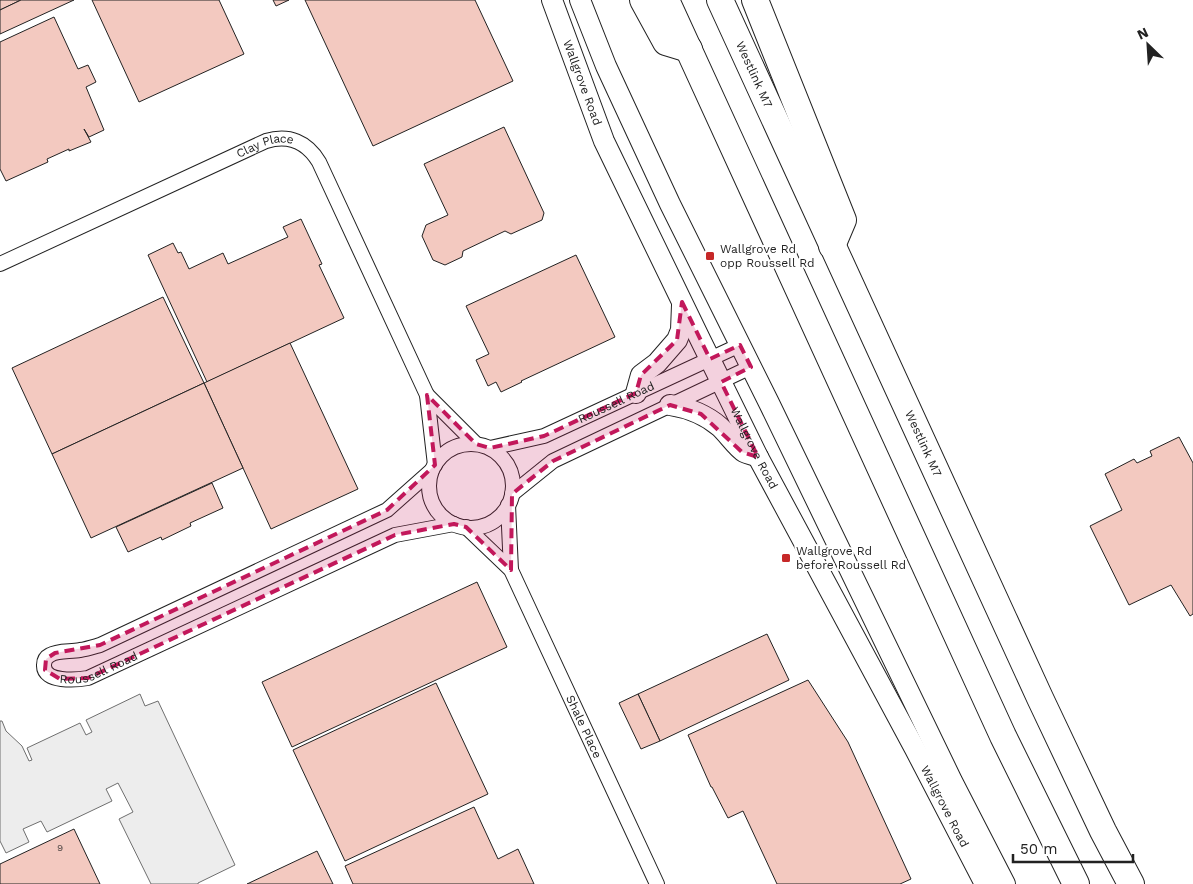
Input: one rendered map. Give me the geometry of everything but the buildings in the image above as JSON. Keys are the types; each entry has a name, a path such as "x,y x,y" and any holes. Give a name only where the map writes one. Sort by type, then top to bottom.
{"highway":[{"path":"643,0 666,42 689,49"},
{"path":"666,0 1003,736 1076,884"},
{"name":"Westlink M7","path":"720,0 1040,698 1103,831 1131,884"},
{"path":"755,0 843,220 832,246"}],"main road":[{"name":"Wallgrove Road","path":"552,0 604,141 710,360 758,457 916,750 985,884"},
{"name":"Wallgrove Road","path":"580,0 606,66 653,166 952,781 1005,884"},
{"path":"636,393 641,375 657,363 678,340 681,330 682,302"},
{"path":"670,405 690,408 701,414 718,425 732,438 742,452 758,457"}],"street":[{"name":"Clay Place","path":"0,264 266,141 274,138 290,139 304,144 319,162 427,396 433,468"},
{"name":"Roussell Road","path":"483,446 544,436 740,346"},
{"name":"Roussell Road","path":"510,499 553,461 751,367"},
{"name":"Clay Place","path":"427,396 483,446"},
{"path":"464,444 483,446 499,454 506,462 511,472 513,483 510,499 501,515 491,522 479,527 460,526 437,511 432,501 430,480 433,468 442,456 452,448 464,444"},
{"name":"Roussell Road","path":"433,468 387,510 100,645 82,650 55,653 46,659 44,663 45,670 50,675 60,679 76,681 88,678 395,535 460,526"},
{"name":"Shale Place","path":"510,499 511,570 657,884"},
{"name":"Shale Place","path":"460,526 511,570"}],"highlighted area":[{"path":"682,302 710,359 740,345 751,367 721,382 758,457 742,452 701,414 670,405 553,461 512,494 511,570 466,527 454,524 395,535 88,678 60,679 45,670 46,659 55,653 100,645 387,510 435,465 427,395 476,444 490,448 544,436 636,393 641,375 677,340"}],"shaded area":[{"path":"140,694 145,706 158,701 235,865 198,884 151,884 119,819 133,812 118,783 106,789 112,801 47,832 41,821 23,829 29,842 6,853 0,841 0,721 2,721 6,731 22,746 29,761 32,760 27,748 80,723 86,735 92,732 86,720"}],"place":[{"name":"Wallgrove Rd opp Roussell Rd","path":"710,256"},
{"name":"Wallgrove Rd before Roussell Rd","path":"786,558"}]}
